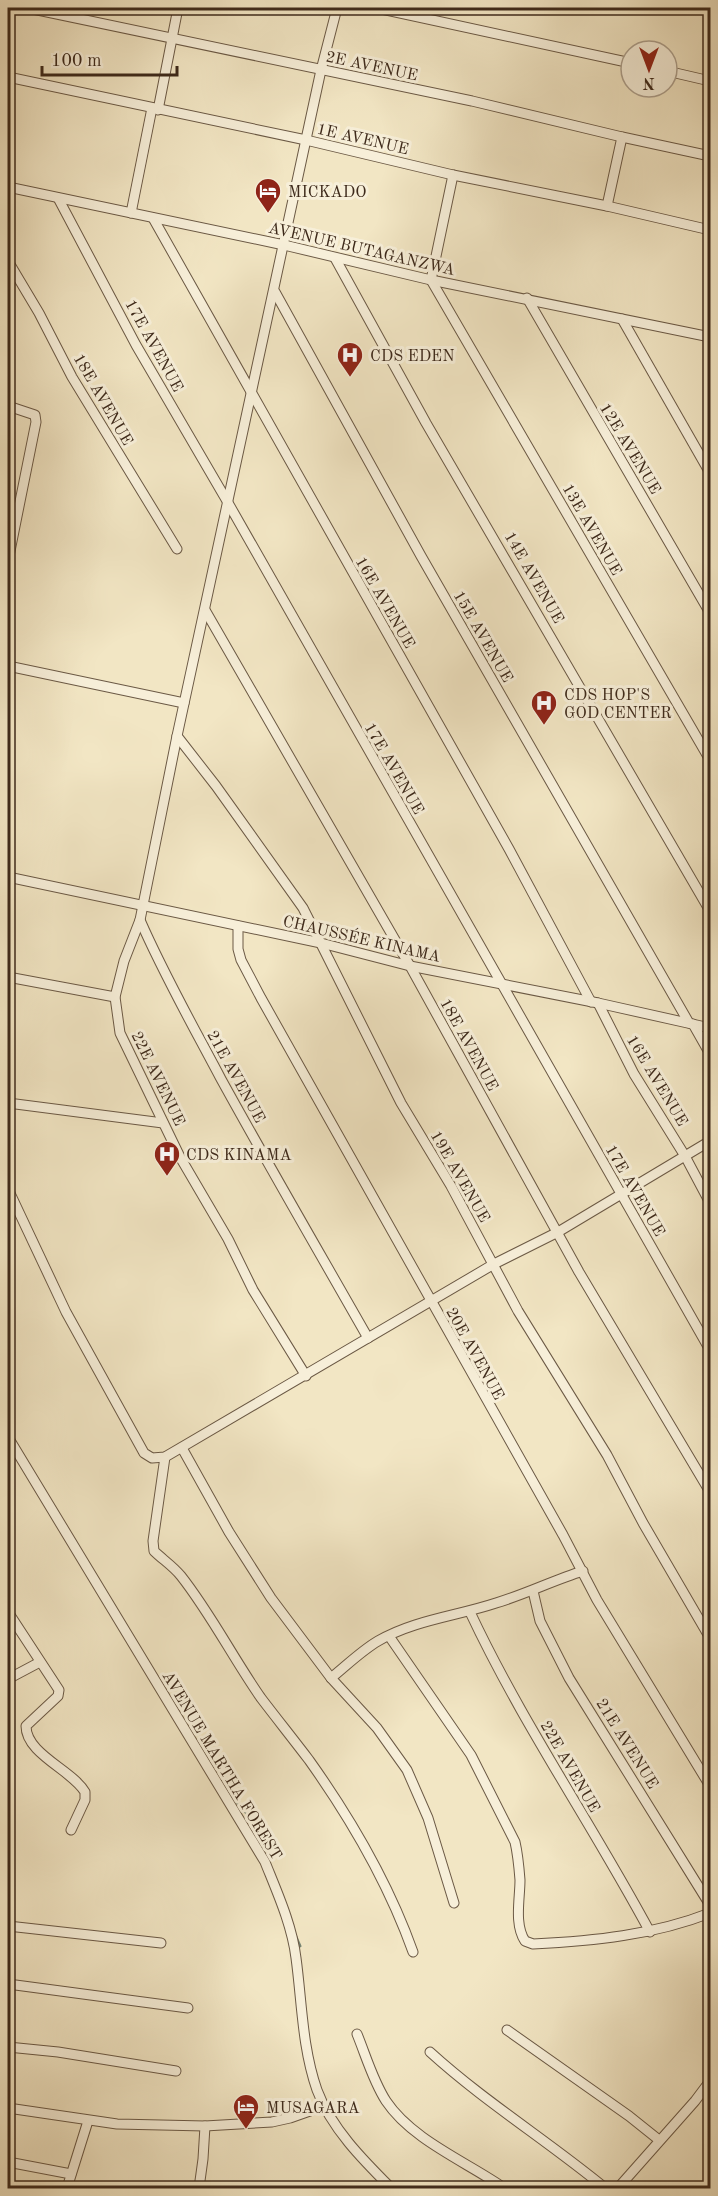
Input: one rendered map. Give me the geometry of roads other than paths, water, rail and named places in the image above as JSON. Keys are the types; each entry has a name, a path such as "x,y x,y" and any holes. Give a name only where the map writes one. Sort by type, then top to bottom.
{"street":[{"name":"2E AVENUE","path":"28,8 172,36 472,101 711,156"},
{"path":"131,213 178,8"},
{"name":"22E AVENUE","path":"306,1376 253,1290 228,1239 180,1157 120,1033 115,997 124,961 140,920 227,501 321,70 337,8"},
{"path":"377,8 619,60"},
{"path":"679,74 711,81"},
{"name":"1E AVENUE","path":"8,77 306,140 453,175 711,230"},
{"path":"607,206 622,137"},
{"path":"431,280 453,175"},
{"name":"AVENUE BUTAGANZWA","path":"8,187 284,245 431,280 711,337"},
{"name":"17E AVENUE","path":"58,198 136,345 711,1350"},
{"name":"16E AVENUE","path":"153,218 634,1074 711,1203"},
{"name":"14E AVENUE","path":"335,258 426,423 711,911"},
{"name":"18E AVENUE","path":"8,261 39,313 72,377 177,549"},
{"name":"13E AVENUE","path":"431,280 711,760"},
{"name":"15E AVENUE","path":"274,292 421,556 691,1024 711,1054"},
{"name":"12E AVENUE","path":"527,298 711,613"},
{"path":"622,320 711,472"},
{"path":"8,406 35,415 36,422 8,561"},
{"name":"18E AVENUE","path":"205,610 410,966 579,1272 711,1492"},
{"path":"8,666 184,703"},
{"name":"19E AVENUE","path":"177,736 216,786 303,908 401,1103 527,1325 607,1455 643,1523 711,1638"},
{"name":"CHAUSSÉE KINAMA","path":"8,877 321,943 410,966 594,1002 711,1028"},
{"name":"21E AVENUE","path":"140,920 157,960 183,1008 368,1338"},
{"name":"20E AVENUE","path":"238,926 238,949 241,960 261,998 614,1629 711,1786"},
{"path":"8,977 115,997"},
{"path":"8,1103 163,1123"},
{"path":"8,1189 66,1312 144,1454 152,1458 165,1457 182,1448 494,1264 558,1232 711,1142"},
{"name":"AVENUE MARTHA FOREST","path":"8,1437 265,1862 288,1923 296,1956 305,2036 317,2089 337,2127 391,2188"},
{"path":"182,1448 271,1598 330,1678 376,1728 407,1770 428,1818 454,1902"},
{"path":"165,1457 153,1541 154,1551 179,1574 211,1618 239,1666 309,1760 382,1876 413,1952"},
{"path":"330,1678 377,1642 416,1624 470,1612 583,1571"},
{"name":"21E AVENUE","path":"533,1591 540,1621 569,1678 711,1905"},
{"path":"8,1612 59,1690 58,1696 26,1726 26,1733 36,1747 85,1792 85,1800 71,1830"},
{"name":"22E AVENUE","path":"470,1612 533,1731 650,1932"},
{"path":"389,1636 471,1755 515,1842 520,1878 519,1928 525,1941 544,1944 607,1939 650,1932 685,1923 711,1913"},
{"path":"8,1679 40,1662"},
{"path":"8,1926 161,1943"},
{"path":"8,1984 188,2008"},
{"path":"507,2030 629,2116 659,2140"},
{"path":"357,2034 371,2071 385,2100 393,2110 425,2138 504,2188"},
{"path":"8,2047 58,2052 176,2071"},
{"path":"430,2052 459,2078 605,2188"},
{"path":"618,2188 711,2081"},
{"path":"8,2108 117,2124 205,2126 272,2122 324,2106"},
{"path":"67,2188 88,2121"},
{"path":"199,2188 205,2126"},
{"path":"8,2162 71,2174"}],"waterway":[{"path":"227,1791 259,1827 260,1847"},
{"path":"296,1937 300,1946"}],"place":[{"name":"MICKADO","path":"268,214"},
{"name":"CDS EDEN","path":"350,378"},
{"name":"CDS HOP'S GOD CENTER","path":"544,726"},
{"name":"CDS KINAMA","path":"167,1177"},
{"name":"MUSAGARA","path":"246,2130"}]}
